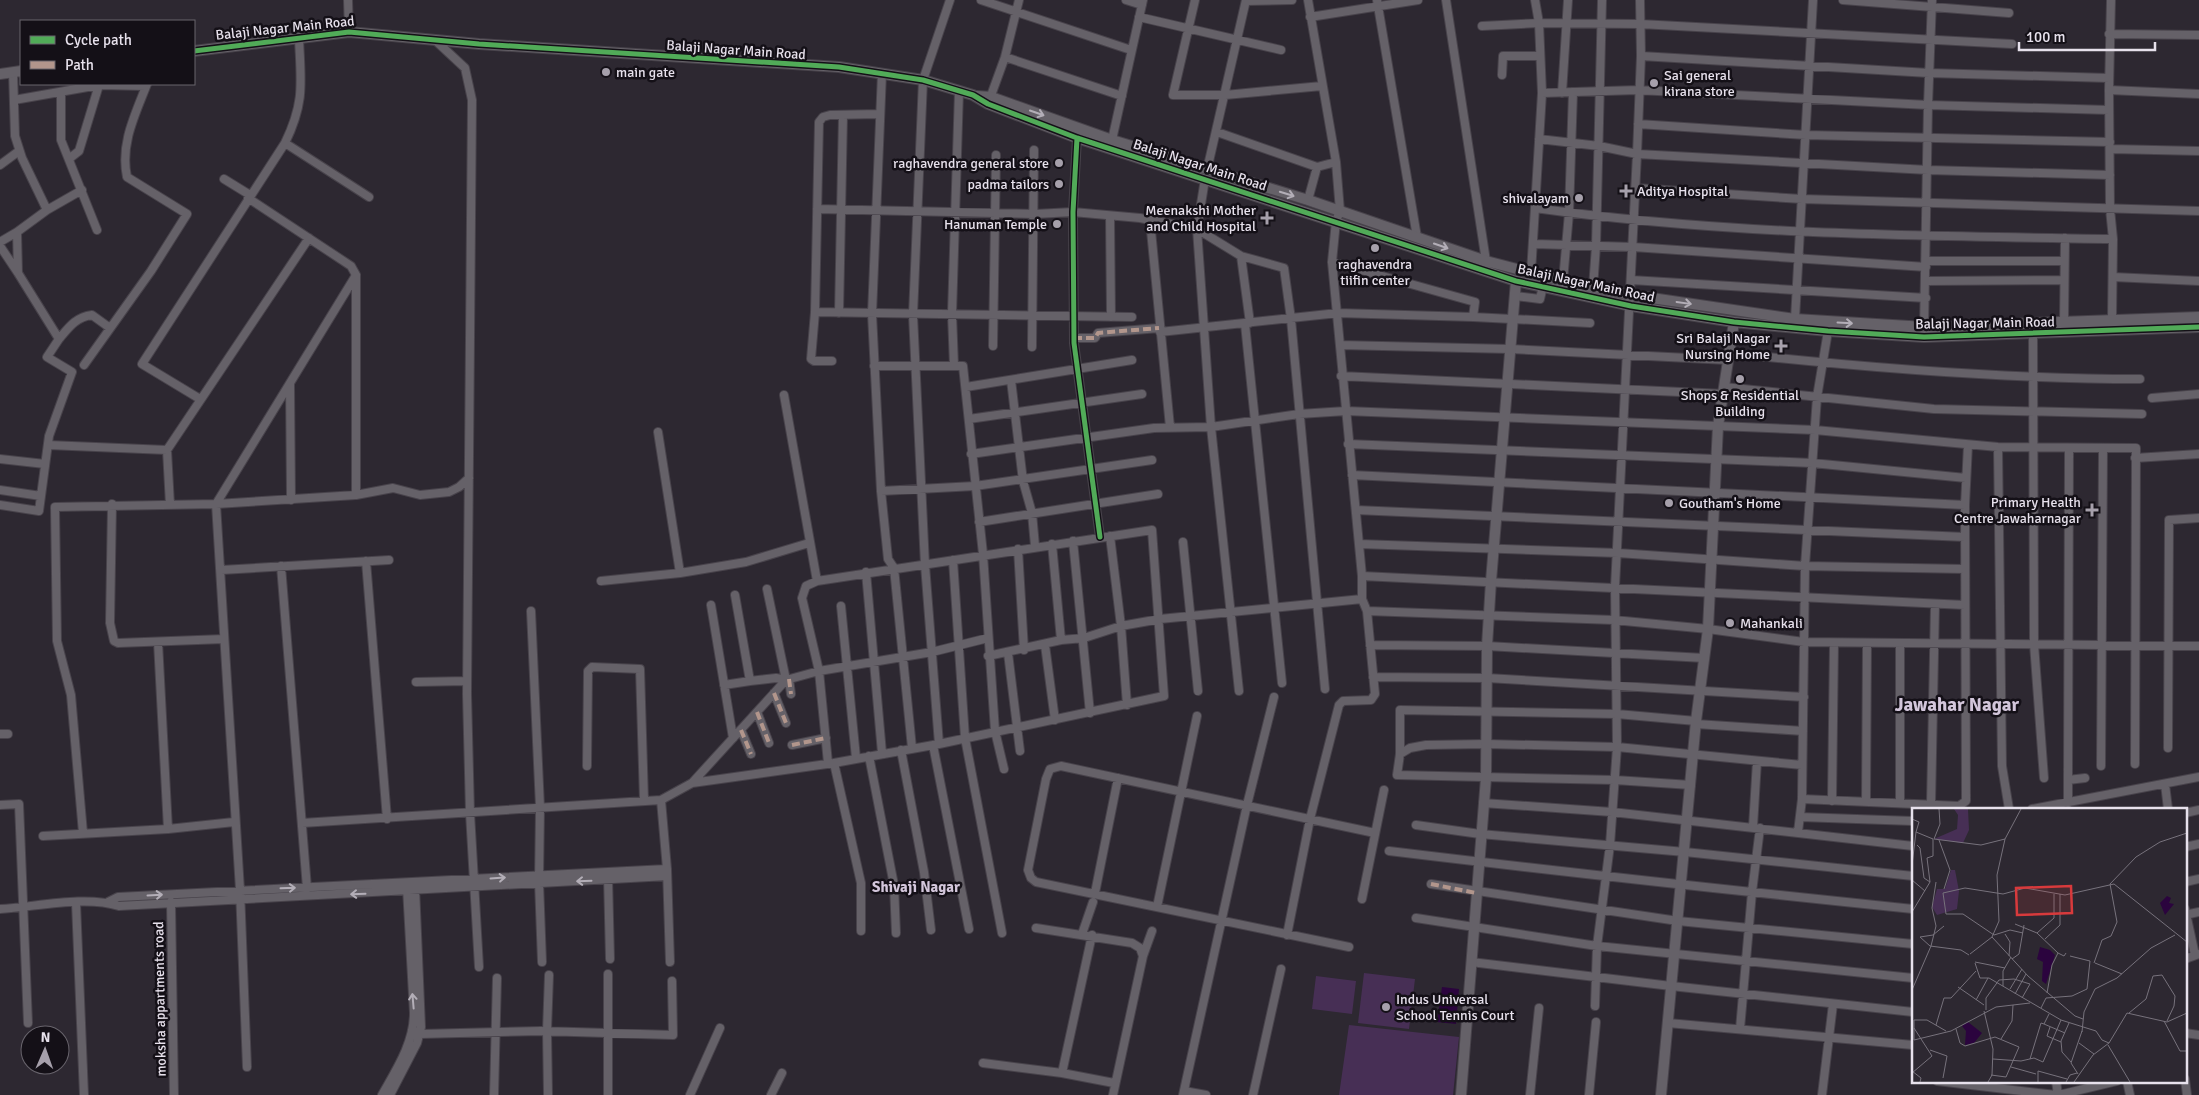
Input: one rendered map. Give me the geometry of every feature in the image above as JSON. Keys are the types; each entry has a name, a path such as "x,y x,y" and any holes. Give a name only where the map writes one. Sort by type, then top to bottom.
{"street":[{"path":"348,0 349,32"},
{"path":"950,0 923,80 913,315 936,745 969,929"},
{"path":"981,0 1131,50"},
{"path":"1020,0 1005,57 989,101 1112,140 1206,174 1308,200 1486,261 1562,281 1631,295 1795,319 1924,332 2064,322 2199,317"},
{"path":"1112,140 1143,3 1126,0"},
{"path":"1195,0 1173,95 1225,95 1322,86"},
{"path":"1239,691 1211,427 1202,326 1197,229 1206,174 1246,0 1292,0"},
{"path":"1287,935 1310,819 1339,705 1343,701 1372,700 1375,694 1367,611 1362,599 1362,576 1332,262 1336,221 1340,211 1336,162 1308,0"},
{"path":"1310,17 1377,3 1418,0"},
{"path":"1446,0 1486,261"},
{"path":"1531,273 1542,93 1539,23 1535,0"},
{"path":"1562,92 1568,24 1568,0"},
{"path":"1593,288 1603,24 1602,0"},
{"path":"1595,1006 1598,946 1601,911 1607,878 1617,747 1615,587 1622,488 1626,354 1631,306 1638,154 1638,90 1641,56 1640,0"},
{"path":"1795,319 1813,0"},
{"path":"1843,0 1932,3 2009,13"},
{"path":"2111,0 2108,90 2110,209 2113,239 2112,320"},
{"path":"1377,3 1417,237"},
{"path":"1924,332 1928,202 1928,105 1932,3"},
{"path":"1139,17 1281,50"},
{"path":"1482,26 1539,23 1640,24 2012,44"},
{"name":"Balaji Nagar Main Road","path":"195,51 299,40 349,32 436,41 838,67 882,73 923,80 959,91 989,101 1076,138 1206,174 1336,221 1516,281 1631,306 1734,322 1828,331 2033,334 2199,327"},
{"path":"2109,34 2199,35"},
{"path":"200,399 142,364 285,143 295,124 302,98 299,40"},
{"path":"436,41 465,68 472,100 468,681 470,813 480,967"},
{"path":"1502,75 1503,56 1540,56"},
{"path":"1641,56 1929,73 2108,78"},
{"path":"1005,57 1122,96"},
{"path":"0,74 17,72 14,100 15,136 19,151 47,210"},
{"path":"882,73 879,114 878,210 872,314 874,366 881,491 888,559 894,568 912,748"},
{"path":"14,100 99,85 146,85 125,145 124,162 127,177 187,214 150,271 84,364"},
{"path":"70,158 79,152 99,85"},
{"path":"1542,93 1638,90 1928,105 2109,110"},
{"path":"2108,90 2199,94"},
{"path":"954,366 952,314 959,91"},
{"path":"1562,281 1569,213 1573,92"},
{"path":"61,93 61,140 70,158 97,230"},
{"path":"832,361 814,361 811,359 815,312 819,122 823,117 843,114 879,114"},
{"path":"839,313 843,114"},
{"path":"1638,124 1806,135 2110,145 2199,151"},
{"path":"1217,132 1317,167 1336,162"},
{"path":"1076,138 1073,212 1074,338 1076,369 1092,469 1100,537"},
{"path":"1539,138 1598,146 1638,154 1928,170 2110,175"},
{"path":"285,143 369,197"},
{"path":"1032,346 1031,316 1035,214 1034,150"},
{"path":"0,165 19,151"},
{"path":"993,346 996,156"},
{"path":"1308,200 1317,167"},
{"path":"224,179 351,266 356,275 356,495"},
{"path":"1635,188 1802,199 2199,211"},
{"path":"0,242 47,210 82,190"},
{"path":"1536,208 1635,220 1800,232 1926,237 2113,239"},
{"path":"817,209 1035,214 1073,212 1150,220 1197,229 1241,256 1284,268 1291,319 1325,689"},
{"path":"1110,216 1111,317"},
{"path":"1150,220 1159,330 1170,427"},
{"path":"17,232 18,273"},
{"path":"170,505 167,450 308,238"},
{"path":"2064,322 2065,238"},
{"path":"1534,244 1633,247 1798,259 1926,264 2064,261"},
{"path":"0,246 59,339"},
{"path":"1241,256 1282,683"},
{"path":"1332,262 1475,302 1473,317"},
{"path":"247,1066 240,890 234,822 216,504 356,275"},
{"path":"2113,277 2199,281"},
{"path":"1631,280 1926,298"},
{"path":"1926,281 2064,280"},
{"path":"1461,1095 1480,834 1486,778 1487,678 1492,581 1516,281"},
{"path":"1515,296 1540,299 1543,286"},
{"path":"815,312 1132,317"},
{"path":"1074,338 1094,338 1098,333 1248,324 1338,314 1473,317 1590,323"},
{"path":"0,505 39,511 49,436 72,372 46,357 74,321 85,316 92,315 110,328"},
{"path":"1661,1095 1688,820 1692,755 1708,629 1713,493 1718,426 1734,322"},
{"path":"1798,832 1802,799 1803,598 1807,530 1817,396 1828,331"},
{"path":"2033,334 2034,644 2044,778"},
{"path":"1340,345 1510,349 1728,360"},
{"path":"1728,360 1730,353 1915,372 2034,378 2140,379"},
{"path":"966,387 1132,360"},
{"path":"874,366 963,366 970,454 983,554 988,656 995,731 1004,769"},
{"path":"1342,376 1625,388 1723,390 1817,396 1934,409 2142,414"},
{"path":"1011,380 1018,447 1023,481 1032,513 1035,546"},
{"path":"290,384 291,500"},
{"path":"968,419 1142,394"},
{"path":"2152,398 2199,394"},
{"path":"784,395 817,582"},
{"path":"970,454 1087,435 1170,427 1211,427 1300,414 1346,410 1815,430 1998,447 2136,448 2135,764"},
{"path":"658,432 680,573"},
{"path":"1348,444 1812,463 1966,478"},
{"path":"48,445 167,450"},
{"path":"1802,799 1958,806 1964,803 1967,797 1965,505 1968,445"},
{"path":"1998,447 2002,766 2009,808"},
{"path":"2068,803 2069,448"},
{"path":"2101,766 2103,448"},
{"path":"2135,458 2199,454"},
{"path":"0,459 45,464"},
{"path":"881,491 975,486 1023,481 1152,460"},
{"path":"1352,474 1965,505"},
{"path":"83,833 71,695 57,641 55,506 216,504 356,495 393,488 420,495 449,492 459,488 469,478"},
{"path":"0,490 41,496"},
{"path":"979,522 1158,494"},
{"path":"112,504 111,637 118,643 224,639"},
{"path":"1356,510 1965,537"},
{"path":"2168,748 2169,520 2199,518"},
{"path":"692,783 831,763 936,745 1164,696 1152,530 983,554 925,565 866,572 806,586 802,598 819,671 826,738 831,763 860,883 861,931"},
{"path":"1110,536 1121,626 1127,705"},
{"path":"1073,541 1090,713"},
{"path":"601,582 680,573 746,562 809,542"},
{"path":"1184,542 1198,691"},
{"path":"1052,544 1061,640"},
{"path":"1359,544 1618,553 1805,566 1965,569"},
{"path":"1018,549 1024,650"},
{"path":"221,570 389,560"},
{"path":"953,560 965,738 1002,933"},
{"path":"366,561 387,819"},
{"path":"281,566 307,888"},
{"path":"866,572 882,753"},
{"path":"1362,576 1965,605"},
{"path":"767,589 791,694"},
{"path":"735,595 750,681"},
{"path":"988,656 1024,650 1061,640 1084,638 1121,626 1160,620 1362,599"},
{"path":"1931,804 1935,604"},
{"path":"711,605 733,738"},
{"path":"841,606 856,758"},
{"path":"531,611 540,807 539,879 542,962"},
{"path":"1367,611 1614,620 1708,629 1804,642 2199,646"},
{"path":"724,685 776,678 788,679 819,671 932,652 988,638"},
{"path":"158,642 168,829"},
{"path":"1832,800 1834,643"},
{"path":"1866,802 1867,643"},
{"path":"1900,643 1900,803"},
{"path":"1045,645 1055,720"},
{"path":"1370,645 1488,646 1704,658"},
{"path":"1008,653 1020,751"},
{"path":"587,766 588,671 592,667 640,669 644,800"},
{"path":"1373,677 1487,678 1804,697"},
{"path":"302,823 661,800 692,783 788,679"},
{"path":"416,682 468,681"},
{"path":"774,694 786,723"},
{"path":"1206,1095 1183,1093 1247,805 1274,697"},
{"path":"1691,786 1615,780 1397,775 1400,754 1400,710 1487,710 1617,714 1696,723 1803,731"},
{"path":"757,712 769,743"},
{"path":"1156,907 1197,716"},
{"path":"741,730 751,754"},
{"path":"792,744 826,738"},
{"path":"1400,754 1410,748 1426,746 1486,744 1617,747 1802,765"},
{"path":"902,750 924,872 931,930"},
{"path":"869,756 894,885 896,933"},
{"path":"1740,1029 1756,860 1757,761"},
{"path":"1349,947 1156,907 1094,898 1036,882 1031,878 1028,870 1035,834 1050,769 1061,766 1181,790 1375,833"},
{"path":"2038,808 2068,803 2082,805 2199,777"},
{"path":"1082,934 1094,898 1118,778"},
{"path":"2068,780 2085,778"},
{"path":"2164,784 2168,808"},
{"path":"1362,899 1384,790"},
{"path":"661,800 667,872 670,962"},
{"path":"1483,803 1612,812 1912,846"},
{"path":"0,805 19,804 28,1023"},
{"path":"2186,812 2199,810"},
{"path":"1800,817 1912,821"},
{"path":"43,836 168,829 234,822"},
{"path":"1416,825 1480,834 1685,852 1912,876"},
{"path":"2186,847 2199,844"},
{"path":"1389,851 1607,878 1912,908"},
{"path":"0,909 108,902 119,906 667,872"},
{"path":"608,876 610,959"},
{"path":"2186,882 2199,879"},
{"path":"1431,884 1476,893 1678,921 1912,944"},
{"path":"108,902 118,897 240,890 411,887"},
{"path":"390,1095 416,1032 418,1017 413,955 411,887"},
{"name":"moksha appartments road","path":"171,902 174,1095"},
{"path":"76,903 84,1095"},
{"path":"2197,955 2186,913 2199,912"},
{"path":"1416,918 1598,946 1912,978"},
{"path":"1036,928 1092,935 1132,943 1140,948 1143,956"},
{"path":"1113,1095 1143,956 1152,932"},
{"path":"1062,1074 1092,935"},
{"path":"1471,962 1743,995 1912,1012"},
{"path":"1253,1095 1281,969"},
{"path":"608,974 608,1095"},
{"path":"548,1095 547,1031 549,975"},
{"path":"494,1095 496,978"},
{"path":"416,1032 547,1031 673,1036 672,981"},
{"path":"1822,1095 1833,1004"},
{"path":"1530,1095 1539,1008"},
{"path":"1589,1095 1596,1022"},
{"path":"1668,1023 1912,1045"},
{"path":"690,1095 720,1028"},
{"path":"382,1095 416,1032"},
{"path":"2186,1033 2199,1035"},
{"path":"983,1063 1062,1074 1114,1084"},
{"path":"771,1095 782,1073"},
{"path":"1946,1082 2058,1095 2113,1082"},
{"path":"2056,1082 2058,1095"},
{"path":"2127,1082 2130,1095"},
{"path":"2185,1082 2187,1095"}],"shaded area":[{"name":"Indus Universal School Tennis Court","path":"1364,973 1415,979 1409,1029 1358,1023"},
{"name":"Indus Universal School Tennis Court","path":"1316,976 1356,981 1352,1014 1312,1009"},
{"path":"1442,987 1459,989 1456,1024 1437,1022"},
{"path":"1349,1025 1459,1037 1453,1095 1339,1095"}],"marked path":[{"path":"1074,338 1095,338 1098,333 1159,328"},
{"path":"789,679 791,694"},
{"path":"774,693 786,723"},
{"path":"757,712 769,743"},
{"path":"741,730 751,754"},
{"path":"792,745 826,738"},
{"path":"1431,884 1476,893"}],"cycle path":[{"path":"195,51 349,32 479,44 839,67 923,80 973,95 988,104 1077,138 1516,281 1631,306 1734,322 1828,331 1924,337 2199,327"},
{"path":"1077,138 1073,212 1074,343 1100,537"}],"place":[{"name":"main gate","path":"606,72"},
{"name":"Sai general kirana store","path":"1654,83"},
{"name":"raghavendra general store","path":"1059,163"},
{"name":"padma tailors","path":"1059,184"},
{"name":"Aditya Hospital","path":"1626,191"},
{"name":"shivalayam","path":"1579,198"},
{"name":"Meenakshi Mother and Child Hospital","path":"1267,218"},
{"name":"Hanuman Temple","path":"1057,224"},
{"name":"raghavendra tiifin center","path":"1375,248"},
{"name":"Sri Balaji Nagar Nursing Home","path":"1781,346"},
{"name":"Shops & Residential Building","path":"1740,379"},
{"name":"Goutham's Home","path":"1669,503"},
{"name":"Primary Health Centre Jawaharnagar","path":"2092,510"},
{"name":"Mahankali","path":"1730,623"},
{"name":"Indus Universal School Tennis Court","path":"1386,1007"}],"district":[{"name":"Jawahar Nagar","path":"1957,705"},
{"name":"Shivaji Nagar","path":"916,887"}]}
